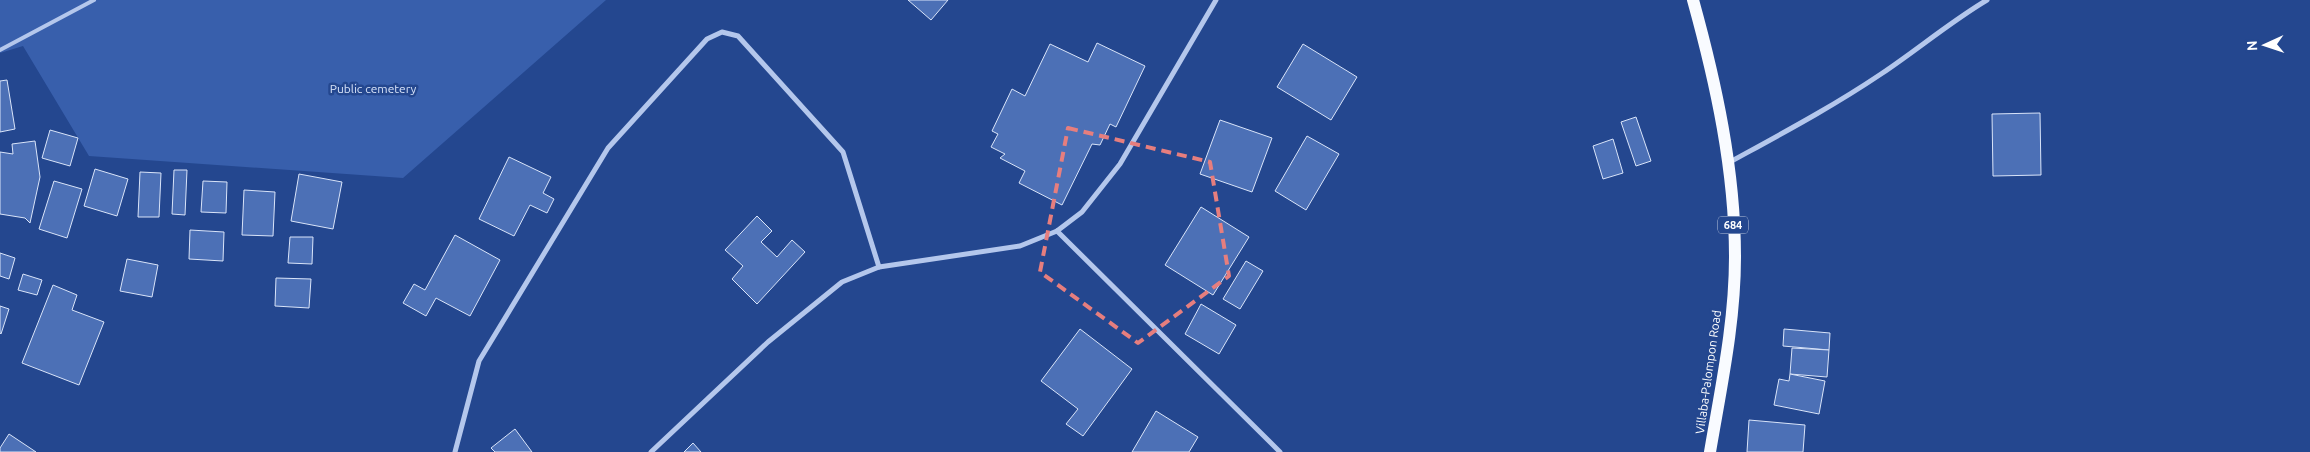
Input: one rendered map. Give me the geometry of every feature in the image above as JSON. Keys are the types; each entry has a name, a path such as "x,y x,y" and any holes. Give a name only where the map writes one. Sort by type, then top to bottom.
{"main road":[{"name":"Villaba-Palompon Road","path":"1693,0 1720,108 1732,197 1735,258 1732,317 1710,452"}],"street":[{"path":"651,452 768,342 842,282 879,267 1020,246 1057,230 1082,212 1120,164 1216,0"},
{"path":"1727,164 1812,117 1882,74 1987,0"},
{"path":"455,452 479,361 608,148 707,39 722,32 738,36 842,152 879,267"},
{"path":"1057,230 1280,452"}],"lane":[{"path":"0,50 94,0"}],"highlighted area":[{"path":"1068,128 1210,162 1229,276 1138,343 1040,272"}],"green space":[{"name":"Public cemetery","path":"0,0 606,0 403,178 89,156 23,46 0,53"}],"building":[{"path":"908,0 948,0 931,20"},
{"path":"1097,43 1145,66 1116,127 1110,124 1100,145 1092,144 1062,205 1019,183 1025,171 1000,158 1005,154 991,147 998,134 992,131 1012,89 1025,96 1050,44 1088,62"},
{"path":"1303,44 1357,77 1331,120 1277,87"},
{"path":"7,80 15,129 0,132 0,81"},
{"path":"2040,113 2041,175 1993,176 1992,114"},
{"path":"1636,117 1651,161 1636,166 1621,122"},
{"path":"1220,120 1272,138 1252,192 1200,174"},
{"path":"50,130 78,138 70,166 42,158"},
{"path":"1307,136 1339,154 1306,210 1275,191"},
{"path":"1613,139 1623,173 1603,179 1593,146"},
{"path":"35,141 40,177 30,223 25,218 0,214 0,152 13,154 12,144"},
{"path":"509,157 551,177 543,193 554,199 547,213 530,205 514,236 479,219"},
{"path":"95,169 128,179 117,216 84,206"},
{"path":"174,170 187,170 185,215 172,214"},
{"path":"140,172 161,173 159,217 138,217"},
{"path":"299,174 342,182 333,229 291,221"},
{"path":"54,181 82,189 67,238 39,229"},
{"path":"203,181 227,182 226,213 201,212"},
{"path":"244,190 275,192 273,236 242,235"},
{"path":"1201,207 1249,237 1213,295 1165,265"},
{"path":"757,216 772,231 761,242 777,257 792,240 805,252 757,304 732,279 743,266 725,250"},
{"path":"190,230 224,232 223,261 189,259"},
{"path":"455,235 500,260 470,316 436,298 426,316 403,303 414,284 425,290"},
{"path":"290,237 313,237 312,264 288,263"},
{"path":"0,253 15,258 9,279 0,276"},
{"path":"127,259 158,265 152,297 120,291"},
{"path":"1246,261 1263,271 1240,309 1223,299"},
{"path":"23,274 42,280 37,295 18,290"},
{"path":"276,278 311,279 309,308 275,306"},
{"path":"53,285 77,295 72,310 104,322 79,385 22,363"},
{"path":"1201,304 1236,325 1219,354 1185,334"},
{"path":"0,306 9,309 1,334 0,333"},
{"path":"1080,329 1132,369 1083,436 1066,424 1078,409 1041,381"},
{"path":"1784,329 1830,333 1829,350 1783,346"},
{"path":"1792,348 1829,350 1827,377 1790,374"},
{"path":"1790,374 1825,381 1819,414 1774,405 1779,379 1789,381"},
{"path":"1156,411 1198,437 1189,452 1132,452"},
{"path":"1749,420 1805,425 1803,452 1747,452"},
{"path":"515,429 532,452 495,452 491,448"},
{"path":"9,434 36,452 0,452 0,448"},
{"path":"693,443 701,452 684,452"}]}
